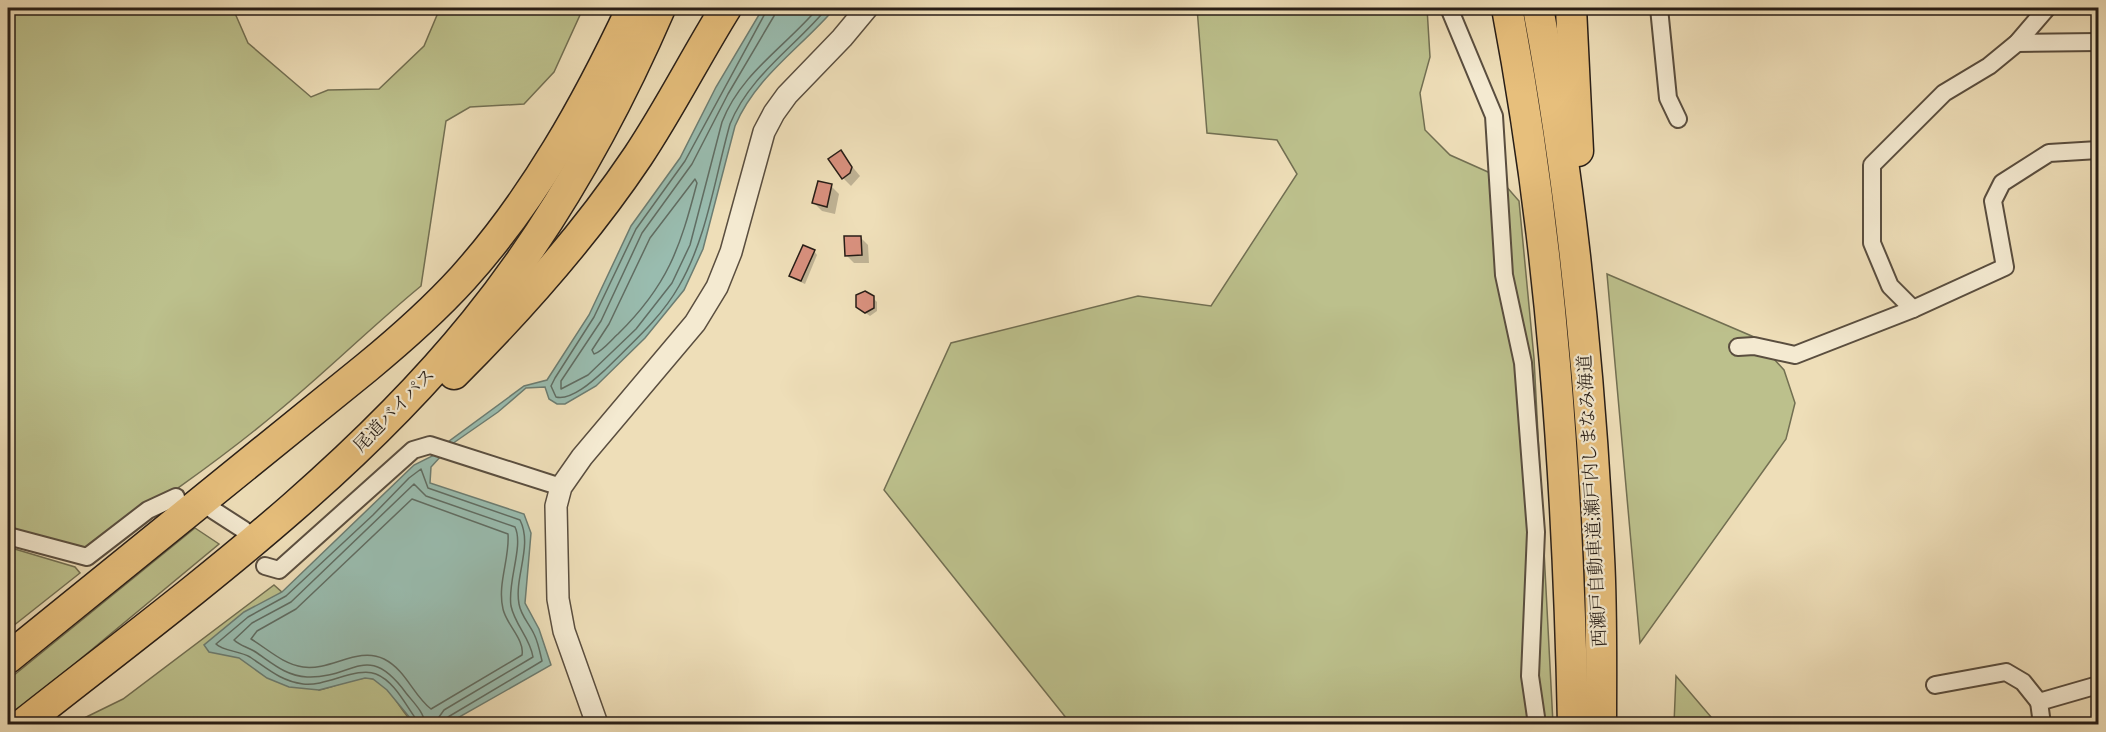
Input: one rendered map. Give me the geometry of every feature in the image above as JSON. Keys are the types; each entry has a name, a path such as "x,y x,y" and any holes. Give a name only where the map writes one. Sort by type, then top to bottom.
{"highway":[{"path":"8,658 366,368 418,324 463,278 503,230 539,179 578,115 632,8"},
{"name":"尾道バイパス","path":"23,724 119,649 321,483 378,429 475,322 561,198 615,101 660,8"},
{"path":"475,322 524,268 594,168 623,118 675,8"},
{"path":"119,649 184,604 329,488 426,402 491,337 544,278 638,156 726,8"},
{"path":"1490,8 1548,279"},
{"path":"1507,8 1522,87 1548,279"},
{"path":"1538,8 1554,94 1579,278"},
{"path":"1571,8 1577,97 1579,278"},
{"name":"西瀬戸自動車道;瀬戸内しまなみ海道","path":"1579,278 1599,558 1601,724"},
{"name":"西瀬戸自動車道;瀬戸内しまなみ海道","path":"1548,279 1570,558 1573,724"}],"street":[{"path":"597,724 564,631 558,599 556,506 561,487 582,458 695,323 717,287 731,252 764,132 774,113 787,95 842,38 867,8"},
{"path":"1449,8 1494,116 1504,275 1523,363 1535,521 1530,676 1538,724"},
{"path":"1659,8 1668,98 1678,119"},
{"path":"1913,309 1890,286 1872,243 1872,165 1944,93 1989,66 2017,43 2048,8"},
{"path":"2017,43 2098,42"},
{"path":"1738,347 1754,346 1795,355 1913,309 2005,267 1993,201 2002,183 2049,153 2098,150"},
{"path":"265,566 279,570 413,450 430,445 561,487"},
{"path":"8,536 87,557 148,510 176,497"},
{"path":"213,510 244,530"},
{"path":"1935,686 2006,672 2023,682 2039,702 2042,724"},
{"path":"2039,702 2098,685"}],"green space":[{"path":"8,8 229,8 234,11 248,43 311,97 328,90 379,89 424,46 440,8 581,8 554,72 524,104 470,107 446,121 421,286 253,432 181,486 82,553 8,531"},
{"path":"1197,8 1427,8 1430,57 1420,93 1425,130 1450,155 1488,172 1505,185 1519,201 1534,358 1553,724 1071,724 884,490 951,343 1138,296 1211,306 1297,174 1277,140 1207,133"},
{"path":"1607,274 1754,337 1784,370 1795,403 1786,439 1640,643"},
{"path":"195,528 219,544 8,719 8,680"},
{"path":"8,547 75,567 80,573 8,630"},
{"path":"274,585 284,594 319,690 348,681 373,679 387,689 415,724 72,724 123,699"},
{"path":"1676,676 1717,724 1674,724"}],"water":[{"path":"763,8 835,8 767,77 744,108 735,126 703,249 684,290 645,338 596,386 565,404 557,404 549,399 545,387 526,388 498,412 452,444 448,442 524,386 547,380 589,315 631,226 680,158 716,87"},
{"path":"438,453 442,455 431,467 430,483 524,514 531,533 525,603 539,629 551,665 447,724 415,724 387,690 373,679 365,678 319,690 289,687 267,678 239,658 209,652 204,645 244,612 282,592 414,465"}],"building":[{"path":"841,150 852,167 850,173 842,179 828,159"},
{"path":"818,181 832,184 827,207 812,203"},
{"path":"844,236 861,236 862,255 845,256"},
{"path":"803,245 815,250 801,281 789,276"},
{"path":"865,291 874,296 874,308 865,313 856,307 856,295"}]}
